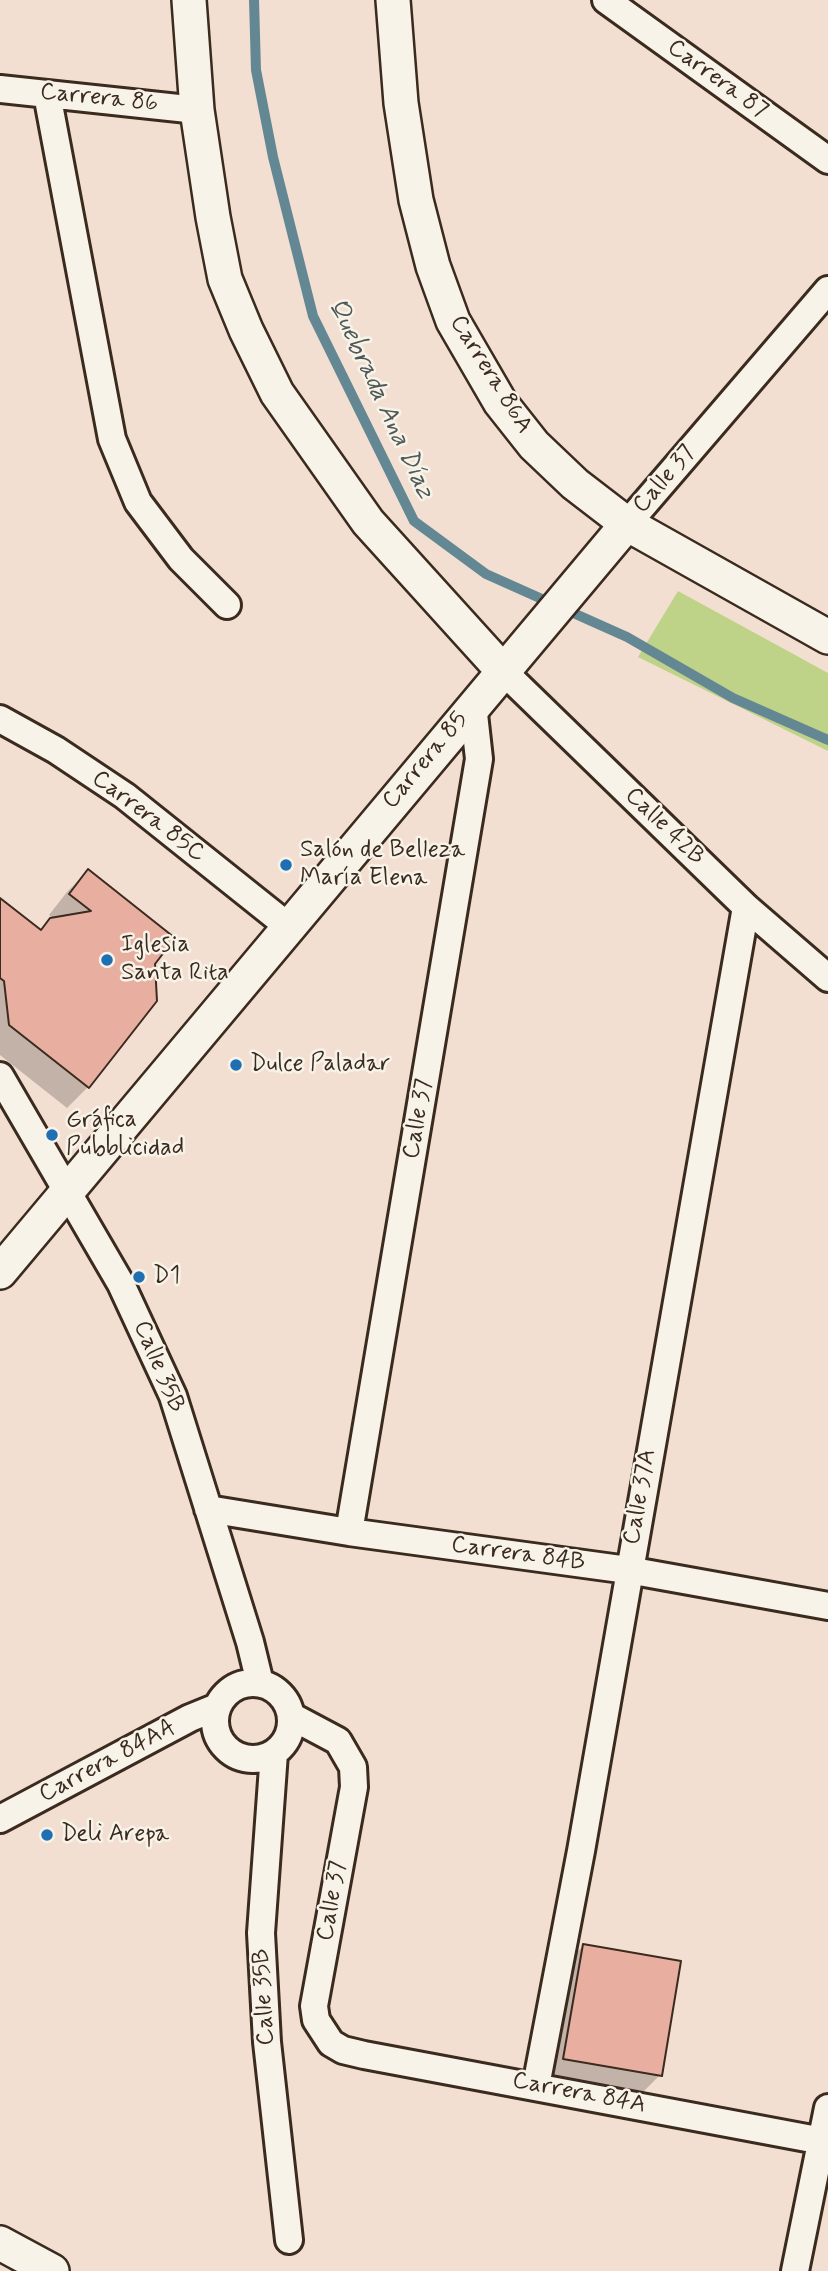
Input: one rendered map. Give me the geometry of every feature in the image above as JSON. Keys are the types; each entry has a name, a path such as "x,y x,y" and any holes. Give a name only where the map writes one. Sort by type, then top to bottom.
{"street":[{"path":"189,0 197,110 225,279 277,393 369,522 513,659"},
{"name":"Carrera 86A","path":"393,0 401,103 416,200 433,266 453,321 500,402 534,445 575,484 627,524 828,637"},
{"name":"Carrera 87","path":"606,0 828,160"},
{"name":"Carrera 86","path":"0,89 197,110"},
{"path":"47,94 112,439 138,502 181,559 227,605"},
{"name":"Calle 37","path":"513,659 828,290"},
{"name":"Carrera 85","path":"0,1272 513,659"},
{"name":"Calle 42B","path":"513,659 746,907 828,978"},
{"name":"Calle 37","path":"349,1532 480,759 473,705"},
{"name":"Carrera 85C","path":"0,719 57,750 125,796 289,927"},
{"name":"Calle 37A","path":"536,2086 581,1851 746,907"},
{"name":"Calle 35B","path":"0,1076 121,1284 173,1396 250,1642 260,1683"},
{"name":"Carrera 84B","path":"208,1508 349,1532 628,1570 828,1606"},
{"path":"260,1683 281,1695 291,1716 288,1737 274,1753 255,1760 235,1755 223,1745 215,1727 217,1707 227,1693 242,1684 260,1683"},
{"name":"Carrera 84AA","path":"0,1819 190,1718 217,1707"},
{"name":"Calle 37","path":"291,1716 338,1741 353,1767 354,1787 314,2006 316,2020 331,2043"},
{"name":"Calle 35B","path":"274,1753 261,1933 267,2042 289,2239"},
{"name":"Carrera 84A","path":"331,2043 363,2055 825,2142"},
{"path":"794,2271 825,2142 828,2108"},
{"path":"0,2242 52,2271"}],"green space":[{"path":"678,591 828,673 828,751 638,657"}],"building":[{"path":"88,869 175,938 155,964 157,1001 89,1088 9,1025 4,981 0,978 0,898 41,930 50,918 91,911 69,894"},
{"path":"583,1944 681,1961 662,2076 563,2059"}],"waterway":[{"name":"Quebrada Ana Díaz","path":"254,0 256,70 273,157 313,316 414,521 486,574 627,637 733,698 828,740"}],"place":[{"name":"Salón de Belleza María Elena","path":"286,865"},
{"name":"Iglesia Santa Rita","path":"107,960"},
{"name":"Dulce Paladar","path":"236,1065"},
{"name":"Gráfica Pubblicidad","path":"52,1135"},
{"name":"D1","path":"139,1277"},
{"name":"Deli Arepa","path":"47,1835"}]}
